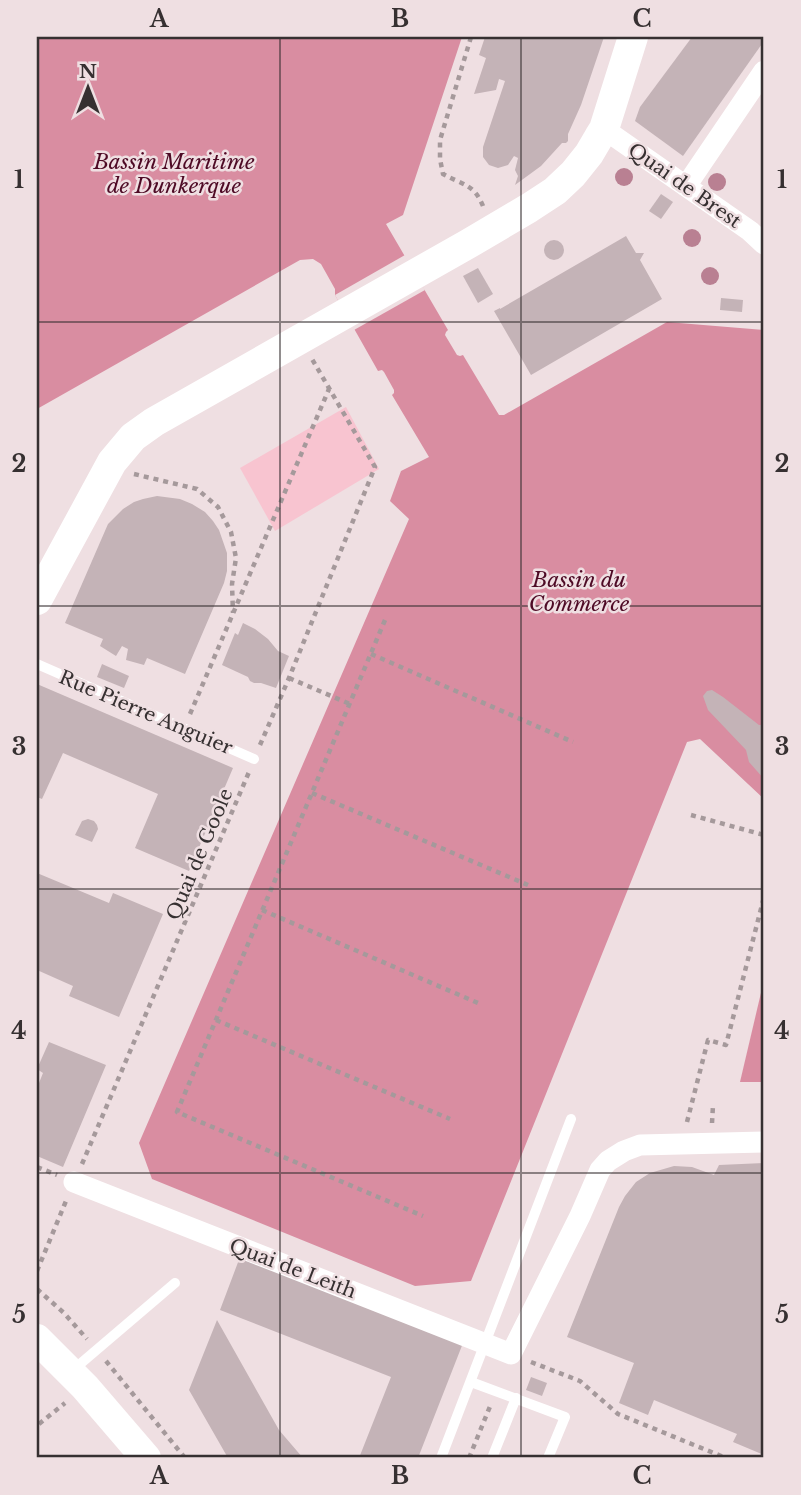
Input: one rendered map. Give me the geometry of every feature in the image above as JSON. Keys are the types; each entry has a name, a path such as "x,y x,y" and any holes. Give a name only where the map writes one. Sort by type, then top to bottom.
{"street":[{"path":"37,600 112,462 133,437 154,422 529,208 564,182 589,154 604,129 633,37"},
{"path":"686,186 764,71"},
{"name":"Quai de Brest","path":"604,129 762,239"},
{"path":"511,1354 600,1170 608,1161 624,1150 640,1145 764,1142"},
{"name":"Quai de Leith","path":"74,1182 511,1354"},
{"path":"37,1339 146,1458"}],"lane":[{"name":"Rue Pierre Anguier","path":"37,664 254,759"},
{"path":"441,1458 571,1119"},
{"path":"70,1372 175,1283"},
{"path":"471,1382 565,1417 548,1458"},
{"path":"492,1458 516,1398"}],"path":[{"path":"471,37 440,140 440,159 443,174 471,187 478,194 481,236"},
{"name":"Quai de Goole","path":"37,1271 289,678 375,467 301,340"},
{"path":"184,728 330,389"},
{"path":"112,462 137,476 197,489 218,507 231,533 236,558 232,584 233,614"},
{"path":"385,620 177,1112 423,1216"},
{"path":"370,654 573,742"},
{"path":"289,678 350,704"},
{"path":"312,793 528,885"},
{"path":"691,815 764,835"},
{"path":"684,1144 708,1040 726,1045 764,897"},
{"path":"262,910 478,1003"},
{"path":"216,1020 450,1119"},
{"path":"712,1127 713,1105"},
{"path":"37,1289 64,1313 185,1458"},
{"path":"511,1354 580,1381 618,1414 726,1458"}],"shaded area":[{"path":"346,407 379,469 275,531 240,468"}],"water":[{"name":"Bassin du Commerce","path":"37,37 462,37 403,215 386,224 448,330 445,335 457,355 463,355 499,415 504,415 667,322 764,330 764,799 700,739 687,742 471,1281 415,1286 152,1179 139,1143 409,519 390,501 401,471 429,457 392,395 394,390 384,372 378,371 335,295 335,289 321,264 313,259 300,260 37,409"},
{"path":"764,980 764,1082 740,1082"}],"pier":[{"path":"405,255 425,290 354,330 335,295"}],"building":[{"path":"485,37 604,37 568,134 568,141 562,143 541,166 515,185 518,158 514,156 508,165 498,168 489,165 483,157 483,147 505,81 499,79 496,90 474,94 486,58 479,55"},
{"path":"692,37 764,37 764,41 683,156 635,121 640,107"},
{"path":"661,194 673,202 661,219 649,211"},
{"path":"626,236 636,253 644,253 640,260 662,299 531,375 494,311"},
{"path":"554,240 561,243 564,250 561,257 554,260 547,257 544,250 547,243"},
{"path":"478,268 493,294 478,303 463,276"},
{"path":"721,298 743,300 742,312 720,310"},
{"path":"157,496 180,499 205,512 219,530 227,553 224,583 185,674 147,658 144,665 126,660 128,649 122,646 116,656 100,646 103,639 65,623 108,524 134,502"},
{"path":"243,623 268,639 278,651 289,656 276,688 254,683 248,677 222,665 235,633 238,635"},
{"path":"102,664 129,676 124,688 97,677"},
{"path":"37,684 233,768 189,871 135,848 158,794 63,753 42,799 37,797"},
{"path":"712,690 759,725 764,725 764,779 749,762 746,750 708,710 703,696"},
{"path":"82,821 94,821 98,829 92,842 75,835"},
{"path":"37,873 109,903 113,893 163,914 119,1017 69,996 73,986 37,970"},
{"path":"49,1042 106,1065 63,1167 37,1156 37,1088 43,1073 37,1069"},
{"path":"764,1163 764,1455 733,1442 737,1434 654,1400 648,1415 619,1403 634,1363 567,1337 619,1207 636,1182 650,1173 674,1166 692,1167 714,1175 719,1165"},
{"path":"240,1257 463,1343 418,1458 359,1458 391,1377 220,1310"},
{"path":"217,1320 279,1430 303,1458 228,1458 189,1390"},
{"path":"531,1377 547,1383 542,1396 526,1390"}],"water label":[{"name":"Bassin Maritime de Dunkerque","path":"174,174"}]}
